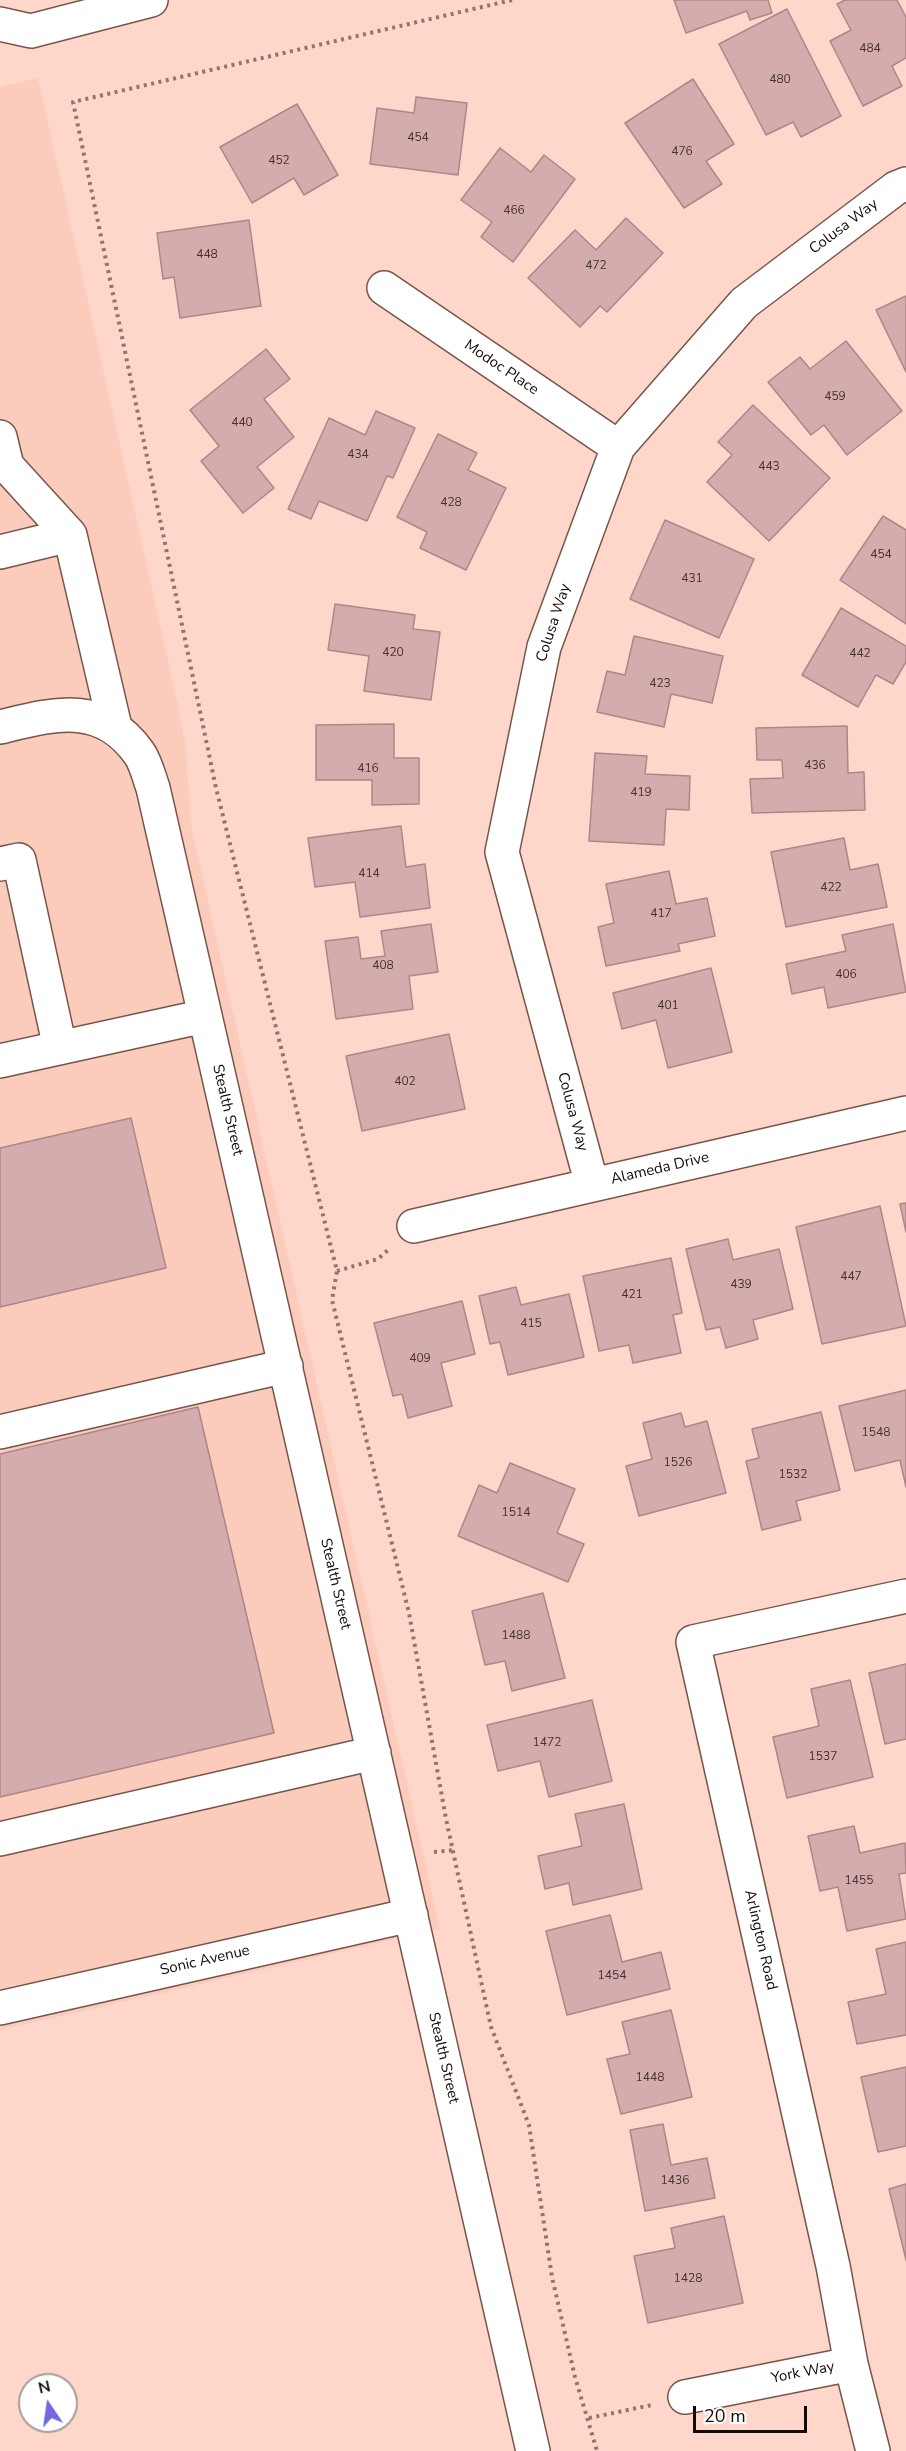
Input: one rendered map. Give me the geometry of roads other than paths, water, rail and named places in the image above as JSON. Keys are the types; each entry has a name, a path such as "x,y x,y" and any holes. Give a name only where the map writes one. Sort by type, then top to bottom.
{"street":[{"path":"0,24 31,31 151,0"},
{"name":"Colusa Way","path":"591,1185 502,852 544,647 618,447 744,303 896,188 906,184"},
{"name":"Modoc Place","path":"384,288 618,447"},
{"path":"0,437 7,466 70,536 115,728"},
{"path":"0,552 70,536"},
{"path":"0,727 50,715 82,714 115,728"},
{"name":"Stealth Street","path":"115,728 140,754 153,788 533,2451"},
{"path":"0,864 19,860 60,1048"},
{"path":"0,1061 205,1016"},
{"name":"Alameda Drive","path":"414,1226 906,1113"},
{"path":"0,1432 286,1366"},
{"name":"Arlington Road","path":"873,2451 851,2364 833,2266 693,1642 906,1596"},
{"path":"0,1839 374,1753"},
{"name":"Sonic Avenue","path":"0,2008 411,1915"},
{"name":"York Way","path":"685,2397 851,2364"}]}
